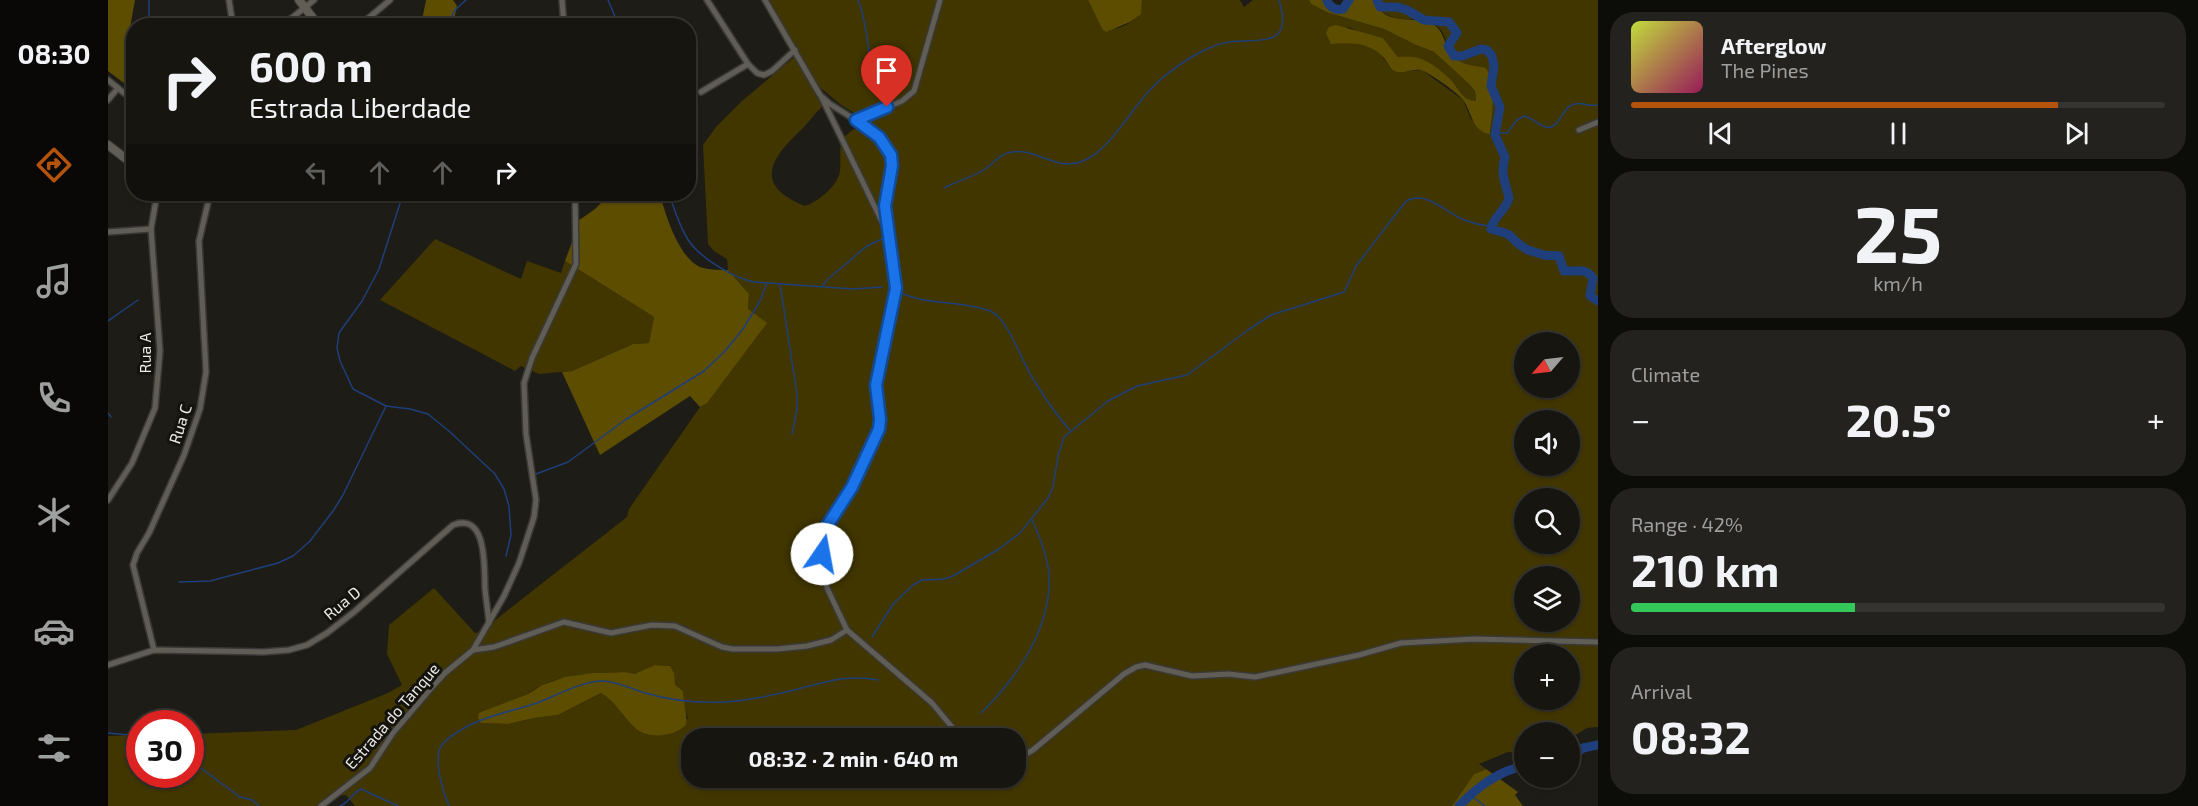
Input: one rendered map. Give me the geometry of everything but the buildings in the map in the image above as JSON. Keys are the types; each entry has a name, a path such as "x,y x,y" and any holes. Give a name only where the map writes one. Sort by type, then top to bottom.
{"street":[{"path":"230,0 232,18"},
{"path":"299,0 313,18"},
{"path":"292,18 314,0"},
{"path":"369,18 390,0"},
{"path":"562,0 563,18"},
{"path":"707,0 748,64 757,73 767,74 795,50"},
{"path":"765,0 820,95 889,234"},
{"path":"856,120 902,101 914,91 940,0"},
{"path":"701,92 748,64"},
{"path":"108,80 126,94"},
{"path":"108,100 118,88"},
{"path":"820,95 879,137 891,155 892,166 885,206 896,281 876,385 880,424 852,487 827,526 823,543 827,588 848,630 932,703 953,728"},
{"path":"1579,130 1598,123"},
{"path":"108,145 126,159"},
{"name":"Rua A","path":"108,500 132,463 155,408 160,351 151,229 156,201"},
{"name":"Rua C","path":"154,650 134,565 137,553 149,533 184,455 200,410 206,372 199,241 208,201"},
{"path":"473,650 519,563 534,517 536,500 526,434 524,382 532,358 576,264 575,201"},
{"path":"108,232 151,229"},
{"name":"Rua D","path":"108,665 154,650 263,652 289,650 307,645 354,612 453,525 463,522 472,525 479,535 489,622"},
{"name":"Estrada do Tanque","path":"321,806 370,768 393,733 445,673 473,650 494,647 564,622 610,633 652,625 675,626 722,647 733,649 807,646 831,640 848,630"},
{"path":"1026,754 1124,674 1145,665 1192,676 1228,674 1255,676 1359,655 1401,643 1474,639 1598,642"}],"shaded area":[{"path":"108,0 135,0 132,18 126,18 126,85 108,71"},
{"path":"426,0 453,0 457,6 454,18 422,18"},
{"path":"767,0 1088,0 1102,29 1109,29 1123,26 1134,19 1142,0 1240,0 1244,7 1253,0 1309,0 1311,4 1329,13 1384,29 1434,52 1475,91 1476,101 1463,96 1453,82 1439,70 1398,57 1383,38 1364,34 1348,27 1331,44 1351,43 1370,47 1381,55 1392,70 1397,72 1422,70 1463,100 1471,119 1490,134 1491,124 1482,67 1458,60 1452,54 1439,28 1432,23 1392,17 1378,8 1377,0 1598,0 1598,727 1587,728 1580,732 1580,722 1514,722 1514,752 1508,752 1479,764 1486,769 1474,774 1452,806 355,806 346,795 332,796 318,806 108,806 108,736 126,735 126,788 204,788 204,734 296,730 388,693 402,685 387,654 389,625 434,588 475,633 480,632 627,517 629,509 700,407 707,402 748,309 749,294 728,270 727,259 708,244 703,145 716,127 742,101 798,54","holes":["817,85 869,123 864,131 854,129 844,138 841,147 839,176 822,197 805,206 778,189 773,180 772,171 782,151 821,108 823,102 816,96 812,86","655,665 669,666 674,673 674,686 683,691 683,703 688,719 635,728 612,700 601,693 558,715 508,724 481,723 483,711 528,694 548,683 587,674 624,672 636,674"]},
{"path":"1088,0 1142,0 1141,14 1130,22 1106,32 1102,29"},
{"path":"1309,0 1326,0 1342,8 1350,5 1351,0 1377,0 1384,14 1399,19 1425,21 1437,27 1455,58 1466,64 1486,68 1493,92 1490,134 1479,130 1460,97 1431,75 1421,70 1394,71 1372,48 1352,44 1331,44 1326,33 1329,27 1336,25 1383,38 1398,57 1416,57 1438,68 1465,97 1476,101 1475,91 1434,52 1384,29 1329,13 1311,4"},
{"path":"603,201 662,201 674,235 692,262 700,267 728,270 749,294 748,309 767,323 707,403 700,407 690,396 600,455 562,372 572,371 633,344 649,343 654,317 565,261 575,234 575,223"},
{"path":"435,239 521,279 527,261 561,273 565,261 654,317 649,343 633,344 572,371 539,374 521,366 515,371 380,300"},
{"path":"655,665 670,666 674,673 675,685 683,691 686,725 668,734 646,734 634,727 611,700 601,693 558,715 508,724 481,723 478,718 479,713 483,711 565,677 592,673 635,674"},
{"path":"1486,769 1518,792 1515,795 1523,806 1452,806 1474,774"}],"waterway":[{"path":"149,0 149,18"},
{"path":"450,18 455,10 466,0"},
{"path":"608,0 616,18"},
{"path":"858,0 866,33 870,68"},
{"path":"944,188 980,172 1008,153 1030,153 1064,164 1074,164 1092,156 1110,140 1153,87 1182,63 1220,44 1262,40 1278,34 1282,27 1279,0"},
{"path":"1327,0 1335,9 1343,9 1349,0"},
{"path":"1377,0 1380,7 1397,7 1424,20 1449,22 1457,33 1448,46 1454,56 1462,56 1481,49 1487,50 1492,56 1494,66 1491,86 1500,107 1495,135 1505,157 1503,173 1509,198 1491,229 1508,234 1528,250 1544,255 1559,256 1564,271 1587,272 1593,278 1590,296 1598,301"},
{"path":"1495,133 1507,133 1517,120 1524,116 1543,126 1550,127 1573,104 1598,105"},
{"path":"872,637 893,604 913,585 922,580 944,579 953,576 999,549 1020,533 1048,498 1053,487 1064,437 1108,401 1137,386 1187,375 1271,315 1344,292 1356,266 1406,201 1413,198 1426,199 1462,219 1490,226"},
{"path":"401,201 379,269 362,301 339,333 337,348 340,361 353,389 386,406 428,414 495,474 504,489 509,506 511,535 506,556"},
{"path":"672,201 682,228 692,245 707,259 736,276 754,282 853,289 882,287"},
{"path":"823,285 862,250 882,239"},
{"path":"536,474 568,462 625,420 704,371 743,329 760,301 767,283"},
{"path":"780,284 797,394 797,409 792,434"},
{"path":"899,292 921,299 968,305 997,315 1008,330 1040,391 1070,430"},
{"path":"108,321 138,300"},
{"path":"179,582 210,581 278,563 293,556 310,541 343,495 386,406"},
{"path":"108,413 111,417"},
{"path":"981,713 1019,668 1030,650 1045,613 1049,574 1043,546 1032,520"},
{"path":"449,806 442,785 438,761 440,748 446,741 472,724 537,703 586,683 607,681 665,698 716,702 762,697 837,680 857,678 878,680"},
{"path":"108,733 126,735"},
{"path":"1580,750 1598,745"},
{"path":"1459,806 1488,781 1514,768"},
{"path":"204,770 240,797 252,800 259,806"},
{"path":"340,806 361,789 398,806"},
{"path":"1470,795 1485,806"}],"route":[{"path":"822,554 827,526 852,487 880,424 876,385 896,288 885,206 892,161 891,155 879,137 856,120 887,107"}]}
